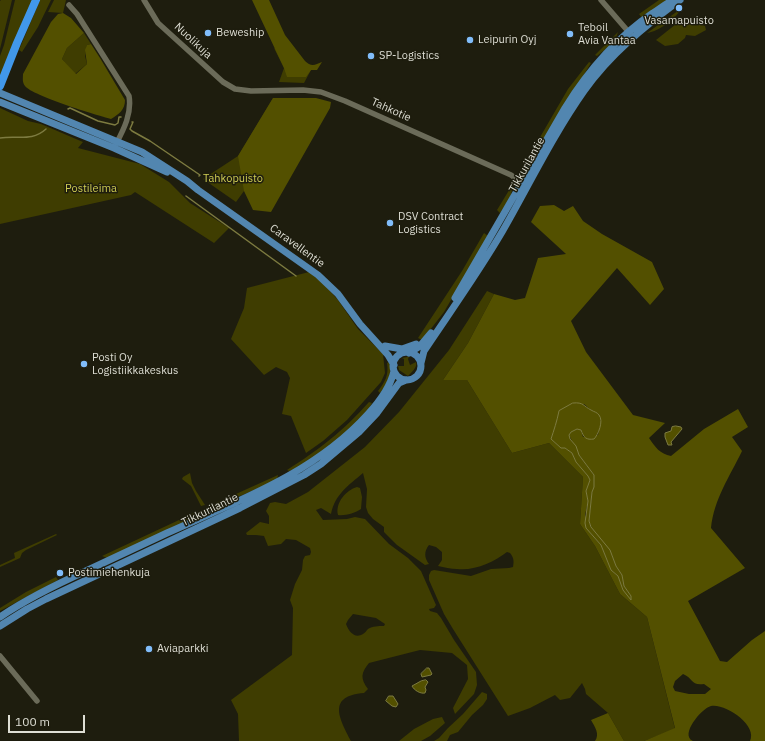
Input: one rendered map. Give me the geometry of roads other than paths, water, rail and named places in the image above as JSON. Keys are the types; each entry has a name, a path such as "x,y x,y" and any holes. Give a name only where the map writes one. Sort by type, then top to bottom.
{"highway":[{"path":"0,86 36,0"}],"main road":[{"name":"Tikkurilantie","path":"631,34 642,20 674,0"},
{"name":"Tikkurilantie","path":"421,363 424,351 481,266 580,84 596,63 631,34 680,0"},
{"name":"Caravellentie","path":"0,93 116,144"},
{"name":"Caravellentie","path":"0,102 142,152 187,181 318,275 338,294 369,335 388,355 394,368"},
{"name":"Tikkurilantie","path":"406,353 424,342 452,303 525,184"},
{"name":"Caravellentie","path":"369,335 395,353 406,353"},
{"path":"384,346 402,349 424,342"},
{"path":"406,353 417,356 421,363 418,374 414,378 406,380 399,377 394,368 396,359 406,353"},
{"name":"Tikkurilantie","path":"0,617 43,591 300,471 319,458 356,428 385,394 392,380 394,368"},
{"name":"Tikkurilantie","path":"0,626 46,599 216,520 304,475 321,464 359,432 377,413 399,383 406,380"}],"street":[{"name":"Nuolikuja","path":"144,0 158,22 223,82 236,90"},
{"path":"601,0 631,34"},
{"path":"69,5 77,14 129,96 129,112 116,144"},
{"name":"Tahkotie","path":"236,90 303,90 321,92 345,101 510,175 525,184"},
{"path":"0,656 37,702"}],"waterway":[{"path":"68,109 70,108 98,121 115,125 118,123 119,117 121,117"},
{"path":"132,122 130,129 132,131 150,141 200,175 199,176"},
{"path":"0,138 30,137 41,133 46,129"},
{"path":"186,196 296,276"}],"place":[{"name":"Vasamapuisto","path":"679,8"},
{"name":"Beweship","path":"208,33"},
{"name":"Teboil Avia Vantaa","path":"570,34"},
{"name":"Leipurin Oyj","path":"470,40"},
{"name":"SP-Logistics","path":"371,56"},
{"name":"DSV Contract Logistics","path":"390,223"},
{"name":"Posti Oy Logistiikkakeskus","path":"84,364"},
{"name":"Postimiehenkuja","path":"60,573"},
{"name":"Aviaparkki","path":"149,649"}],"park label":[{"name":"Tahkopuisto","path":"233,179"},
{"name":"Postileima","path":"91,189"}]}
